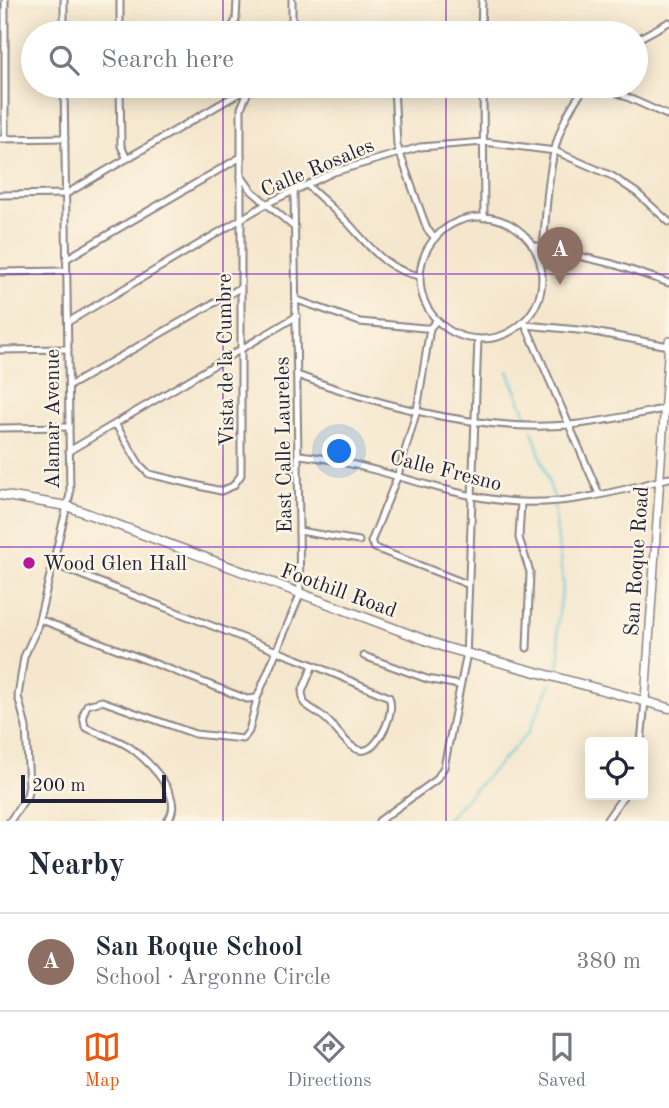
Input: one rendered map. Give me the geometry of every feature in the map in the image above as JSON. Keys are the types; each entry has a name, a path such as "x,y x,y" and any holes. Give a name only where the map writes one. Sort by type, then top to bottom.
{"main road":[{"name":"Foothill Road","path":"0,495 67,506 466,653 669,708"}],"street":[{"path":"5,0 2,61 3,139 65,138"},
{"path":"64,0 64,21"},
{"path":"120,0 120,21"},
{"path":"235,21 237,0"},
{"path":"292,0 292,21"},
{"path":"481,21 482,0"},
{"path":"648,33 669,22"},
{"name":"Alamar Avenue","path":"10,821 29,791 26,727 18,696 24,657 39,618 50,563 67,506 69,386 64,98"},
{"path":"120,98 121,146 127,159"},
{"path":"0,195 66,194 231,98"},
{"name":"Vista de la Cumbre","path":"116,425 140,465 149,474 216,491 233,486 242,471 241,108 246,98"},
{"path":"395,98 399,151 427,229 435,238"},
{"path":"483,98 484,218"},
{"path":"541,269 532,245 512,226 484,218 461,221 435,238 425,256 420,276 424,300 436,320 455,333 478,339 506,334 525,323 538,301 544,247 547,191 555,152 567,115 579,98"},
{"path":"629,98 669,116"},
{"name":"Calle Rosales","path":"68,322 268,203 334,172 399,151 484,142 555,152 612,176 637,193 669,222"},
{"path":"66,259 241,157"},
{"path":"241,176 252,191 295,228"},
{"path":"308,186 338,213 380,259 396,269 420,276"},
{"name":"East Calle Laureles","path":"167,821 171,816 172,803 159,775 130,747 85,727 83,715 87,705 102,701 195,734 243,739 249,732 257,698 300,594 294,191"},
{"path":"532,245 613,264 669,283"},
{"path":"0,272 66,271"},
{"path":"69,386 240,288"},
{"path":"297,300 360,322 430,328"},
{"path":"69,451 297,316"},
{"path":"436,320 430,328 417,410 398,475 372,539 375,548 467,584"},
{"path":"525,323 588,331 668,346"},
{"path":"525,323 598,494"},
{"path":"379,821 440,776 466,653 478,339"},
{"name":"San Roque Road","path":"641,737 669,341"},
{"path":"0,350 68,349"},
{"path":"297,375 351,394 474,421 570,425 664,409"},
{"path":"0,428 69,427"},
{"name":"Calle Fresno","path":"299,455 349,462 472,495 521,502 556,502 669,478"},
{"path":"521,502 519,538 530,572 527,648"},
{"path":"299,531 359,541"},
{"path":"50,563 313,665 389,697 391,708 386,725 367,748 359,751 351,748 323,716 304,703 302,692 313,665"},
{"path":"39,618 247,699 257,698"},
{"path":"364,656 427,679 459,685"},
{"path":"606,821 621,800"}],"waterway":[{"path":"508,371 529,422"},
{"path":"532,430 554,498"},
{"path":"554,506 563,584 557,627 560,656 557,671"},
{"path":"445,821 528,733 552,681"}],"place":[{"name":"San Roque School","path":"560,285"},
{"name":"Wood Glen Hall","path":"29,563"}]}
